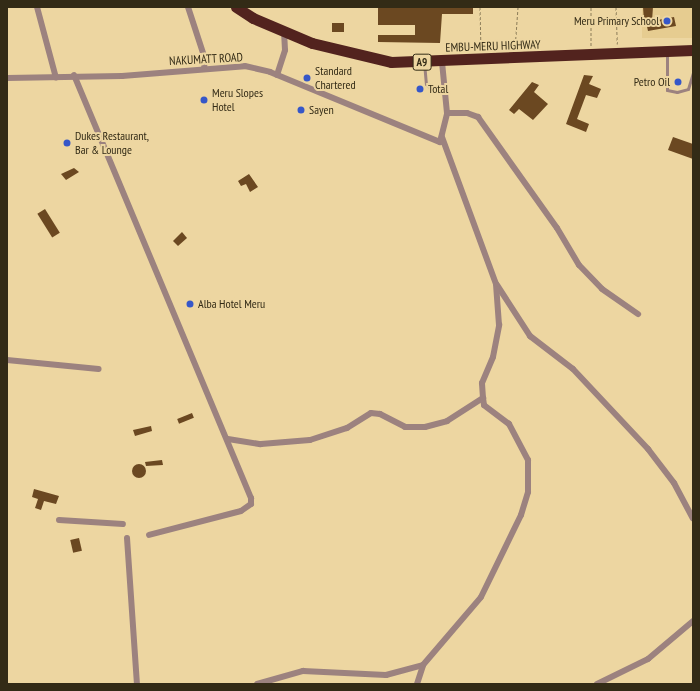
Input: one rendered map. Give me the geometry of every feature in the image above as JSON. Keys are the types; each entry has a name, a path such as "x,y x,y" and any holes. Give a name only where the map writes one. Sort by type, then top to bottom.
{"highway":[{"name":"EMBU-MERU HIGHWAY","path":"236,7 284,32 365,57 391,62 442,62 618,53"},
{"name":"A9","path":"618,53 693,50"}],"street":[{"path":"37,7 56,78"},
{"path":"188,7 205,59 204,68"},
{"path":"277,75 285,50 284,32"},
{"path":"442,62 447,114 441,140 496,284 530,336 573,369 648,448 674,483 693,518"},
{"name":"NAKUMATT ROAD","path":"7,78 56,78 74,75 122,76 204,68 245,66 277,75 441,140"},
{"path":"74,75 228,439 251,504 241,511 149,535"},
{"path":"447,114 467,113 478,117 557,228 579,265 602,289 638,314"},
{"path":"417,684 423,665 481,597 510,544 528,492 528,460 523,445 509,424 484,405 482,383 493,357 499,325 496,284"},
{"path":"7,360 99,369"},
{"path":"228,439 261,444 310,440 347,428 371,414 380,414 404,427 425,427 447,421 483,398"},
{"path":"58,520 123,524"},
{"path":"126,538 136,684"},
{"path":"597,684 648,659 693,621"},
{"path":"261,684 303,671 386,674 423,665"}],"lane":[{"path":"667,51 667,90 677,92 688,89 693,73"},
{"path":"424,62 426,84 431,89 445,91"}],"path":[{"path":"480,7 480,60"},
{"path":"515,59 518,7"},
{"path":"590,54 593,26 591,7"},
{"path":"616,7 618,53"}],"shaded area":[{"name":"Meru Primary School","path":"642,7 693,7 693,38 642,38"}],"building":[{"path":"378,7 473,7 473,14 442,14 440,43 378,42 378,35 415,35 415,25 378,25"},
{"path":"643,7 653,7 652,21 674,17 676,26 648,31 646,22 644,22"},
{"path":"332,23 344,23 344,32 332,32"},
{"path":"584,75 593,76 589,84 601,89 597,98 586,95 577,119 589,124 586,132 566,124"},
{"path":"532,82 539,85 534,92 548,104 533,120 519,109 514,114 509,110"},
{"path":"673,137 693,144 693,159 668,150"},
{"path":"74,168 79,172 66,180 61,174"},
{"path":"249,174 258,187 250,192 246,184 241,186 238,181"},
{"path":"45,209 60,233 52,238 37,214"},
{"path":"182,232 187,238 178,246 173,241"},
{"path":"192,413 194,418 179,424 177,419"},
{"path":"151,426 152,431 135,436 133,430"},
{"path":"162,460 163,465 146,466 145,462"},
{"path":"139,464 144,466 146,471 144,476 139,478 134,476 132,471 134,466"},
{"path":"34,489 59,496 56,504 44,501 41,510 35,508 38,499 32,497"},
{"path":"79,538 82,551 73,553 70,540"}],"place":[{"name":"Meru Primary School","path":"667,21"},
{"name":"Standard Chartered","path":"307,78"},
{"name":"Petro Oil","path":"678,82"},
{"name":"Total","path":"420,89"},
{"name":"Meru Slopes Hotel","path":"204,100"},
{"name":"Sayen","path":"301,110"},
{"name":"Dukes Restaurant, Bar & Lounge","path":"67,143"},
{"name":"Alba Hotel Meru","path":"190,304"}]}
